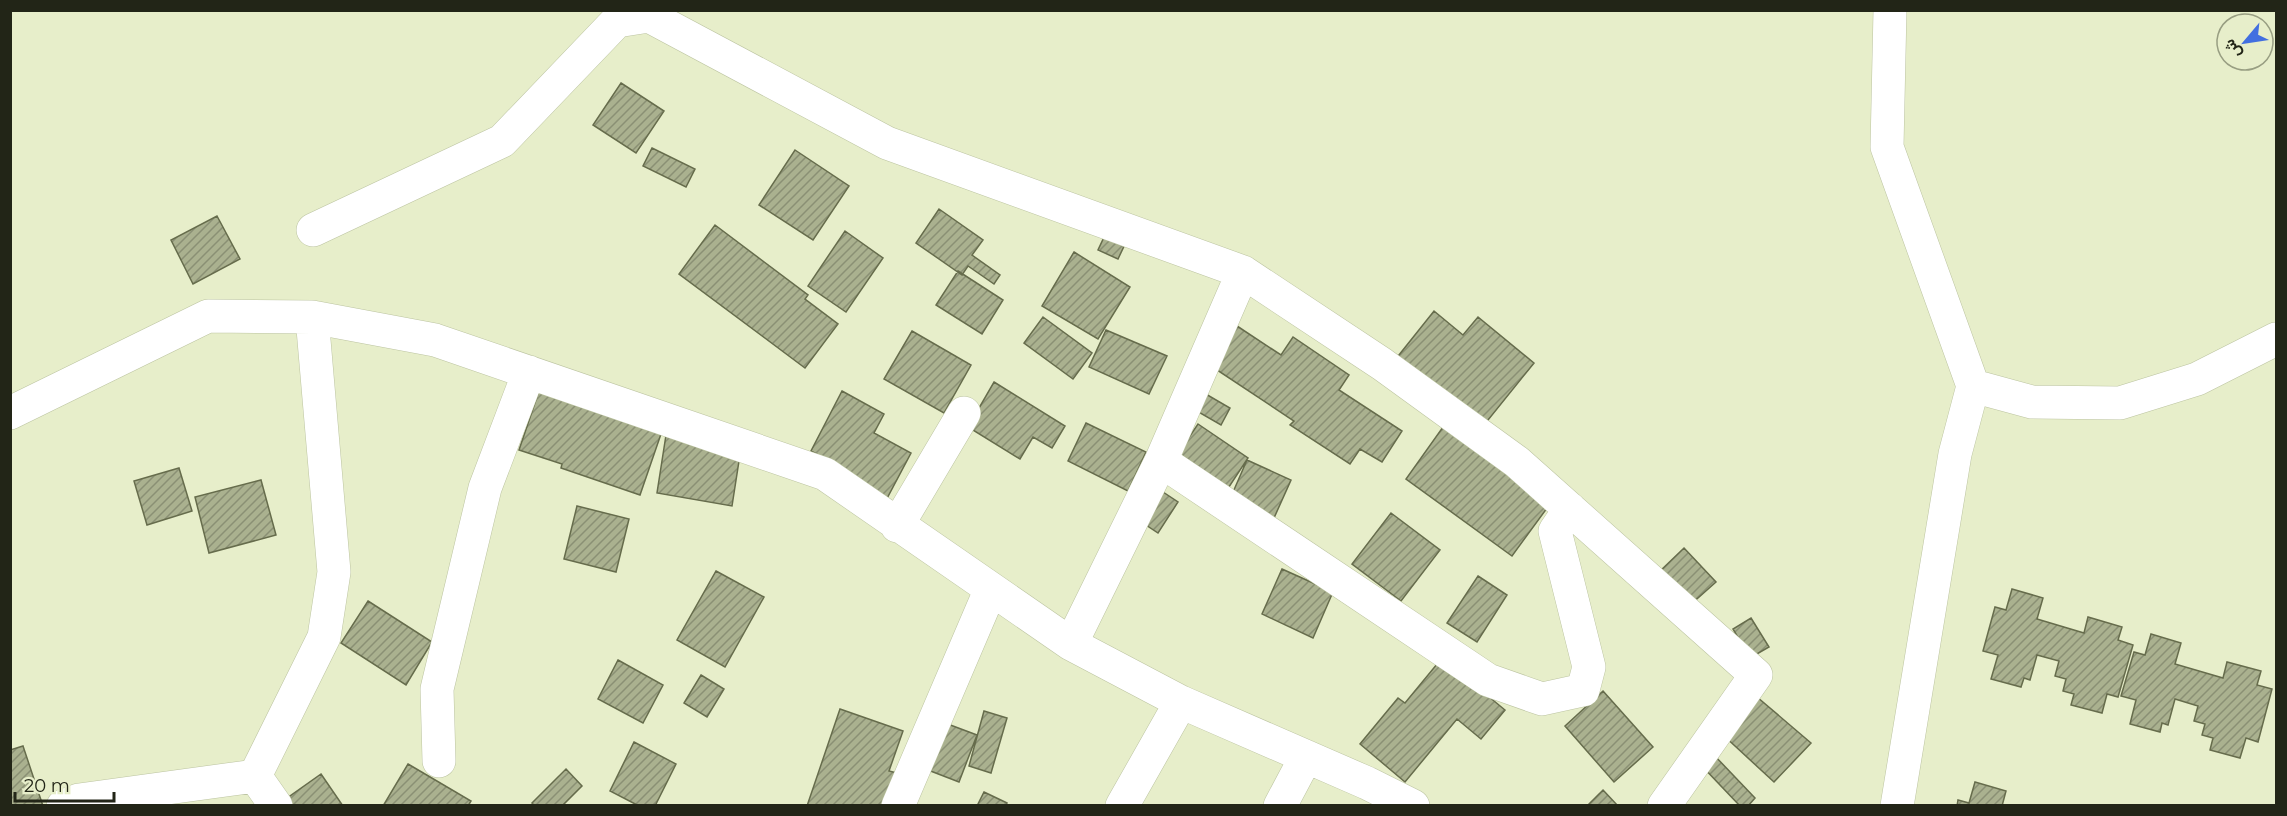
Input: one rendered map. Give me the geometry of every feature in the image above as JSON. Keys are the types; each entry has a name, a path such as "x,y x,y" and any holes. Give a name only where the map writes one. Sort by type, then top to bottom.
{"street":[{"path":"1890,10 1887,147 1973,386 1955,454 1897,806"},
{"path":"313,230 502,141 616,21 649,16 887,143 1243,272 1382,364 1518,462 1756,675 1664,806"},
{"path":"1071,645 1161,461 1243,272"},
{"path":"10,413 208,316 312,316 435,340 825,474 990,591 1071,645 1180,702 1413,806"},
{"path":"255,777 324,637 334,572 312,316"},
{"path":"1973,386 2032,402 2120,403 2197,379 2277,339"},
{"path":"439,761 437,689 485,488 529,372"},
{"path":"897,526 963,413"},
{"path":"1161,461 1488,680 1542,699 1583,690 1589,667 1555,531 1570,509"},
{"path":"898,806 990,591"},
{"path":"1122,806 1180,702"},
{"path":"1280,806 1306,757"},
{"path":"63,806 79,800 255,777"},
{"path":"255,777 276,806"}],"building":[{"path":"621,83 664,111 636,153 593,125"},
{"path":"652,148 695,169 686,187 643,166"},
{"path":"795,150 849,186 813,240 759,205"},
{"path":"939,209 983,240 972,255 1000,275 994,284 968,266 962,275 916,243"},
{"path":"217,216 240,259 193,284 171,240"},
{"path":"715,225 808,295 805,299 838,324 805,368 679,274"},
{"path":"845,231 883,258 846,312 808,286"},
{"path":"1106,233 1126,242 1118,259 1098,250"},
{"path":"1074,252 1130,287 1098,339 1042,306"},
{"path":"958,271 1003,300 982,334 936,305"},
{"path":"1434,311 1463,335 1478,317 1534,363 1480,430 1395,360"},
{"path":"1043,317 1092,353 1073,379 1024,343"},
{"path":"1237,326 1281,355 1293,337 1349,375 1339,390 1402,431 1382,462 1360,449 1350,464 1290,425 1294,421 1211,366"},
{"path":"1106,330 1167,356 1149,394 1089,367"},
{"path":"912,331 971,365 944,413 884,379"},
{"path":"994,382 1065,426 1052,448 1033,437 1020,459 968,427"},
{"path":"539,391 661,434 640,495 561,468 562,464 519,450"},
{"path":"842,391 884,414 874,433 911,453 884,504 847,471 811,451"},
{"path":"1204,393 1230,408 1221,425 1195,410"},
{"path":"1086,423 1146,452 1128,491 1068,461"},
{"path":"1198,424 1248,458 1225,493 1175,458"},
{"path":"1443,427 1550,504 1512,556 1406,479"},
{"path":"666,435 741,448 732,506 657,493"},
{"path":"1247,460 1291,480 1274,518 1230,499"},
{"path":"179,468 192,511 147,525 134,481"},
{"path":"261,480 276,535 209,553 195,497"},
{"path":"1160,490 1178,502 1158,533 1140,521"},
{"path":"577,506 629,519 616,572 564,559"},
{"path":"1391,513 1440,550 1401,601 1352,564"},
{"path":"1684,548 1716,582 1689,606 1658,573"},
{"path":"1282,569 1333,592 1313,638 1262,614"},
{"path":"716,571 764,597 725,667 677,640"},
{"path":"1478,576 1507,595 1477,642 1447,623"},
{"path":"2012,589 2043,598 2037,619 2084,633 2088,617 2122,627 2118,640 2133,645 2118,697 2107,694 2102,713 2071,705 2074,694 2063,691 2066,679 2055,676 2059,661 2037,655 2030,680 2024,678 2021,687 1991,679 1998,655 1983,651 1995,607 2006,610"},
{"path":"368,601 432,642 406,685 341,643"},
{"path":"1751,618 1769,647 1750,658 1733,629"},
{"path":"2151,634 2181,643 2175,664 2223,678 2227,662 2261,671 2257,685 2272,689 2258,742 2246,738 2240,758 2210,750 2213,738 2202,735 2205,724 2194,721 2198,706 2175,699 2168,725 2162,723 2160,732 2130,724 2136,700 2121,696 2134,652 2145,655"},
{"path":"1442,658 1505,710 1481,739 1457,719 1405,782 1360,744 1398,698 1405,703"},
{"path":"618,660 663,685 643,723 598,699"},
{"path":"701,675 724,689 707,717 684,703"},
{"path":"1603,691 1653,747 1614,782 1565,726"},
{"path":"1757,697 1811,743 1774,782 1722,734"},
{"path":"840,709 903,731 889,771 897,773 886,806 807,806"},
{"path":"984,711 1007,718 991,773 969,766"},
{"path":"945,723 977,735 959,782 928,770"},
{"path":"634,742 676,764 655,806 639,806 610,791"},
{"path":"23,746 43,806 10,806 10,750"},
{"path":"1713,754 1755,798 1748,806 1740,806 1701,765"},
{"path":"408,764 471,801 468,806 383,806"},
{"path":"566,769 582,786 562,806 535,806 532,803"},
{"path":"321,774 343,806 287,806 283,801"},
{"path":"1975,782 2006,791 2002,806 1957,806 1958,800 1969,803"},
{"path":"1603,790 1618,806 1587,806"},
{"path":"984,792 1007,803 1006,806 977,806"}]}
